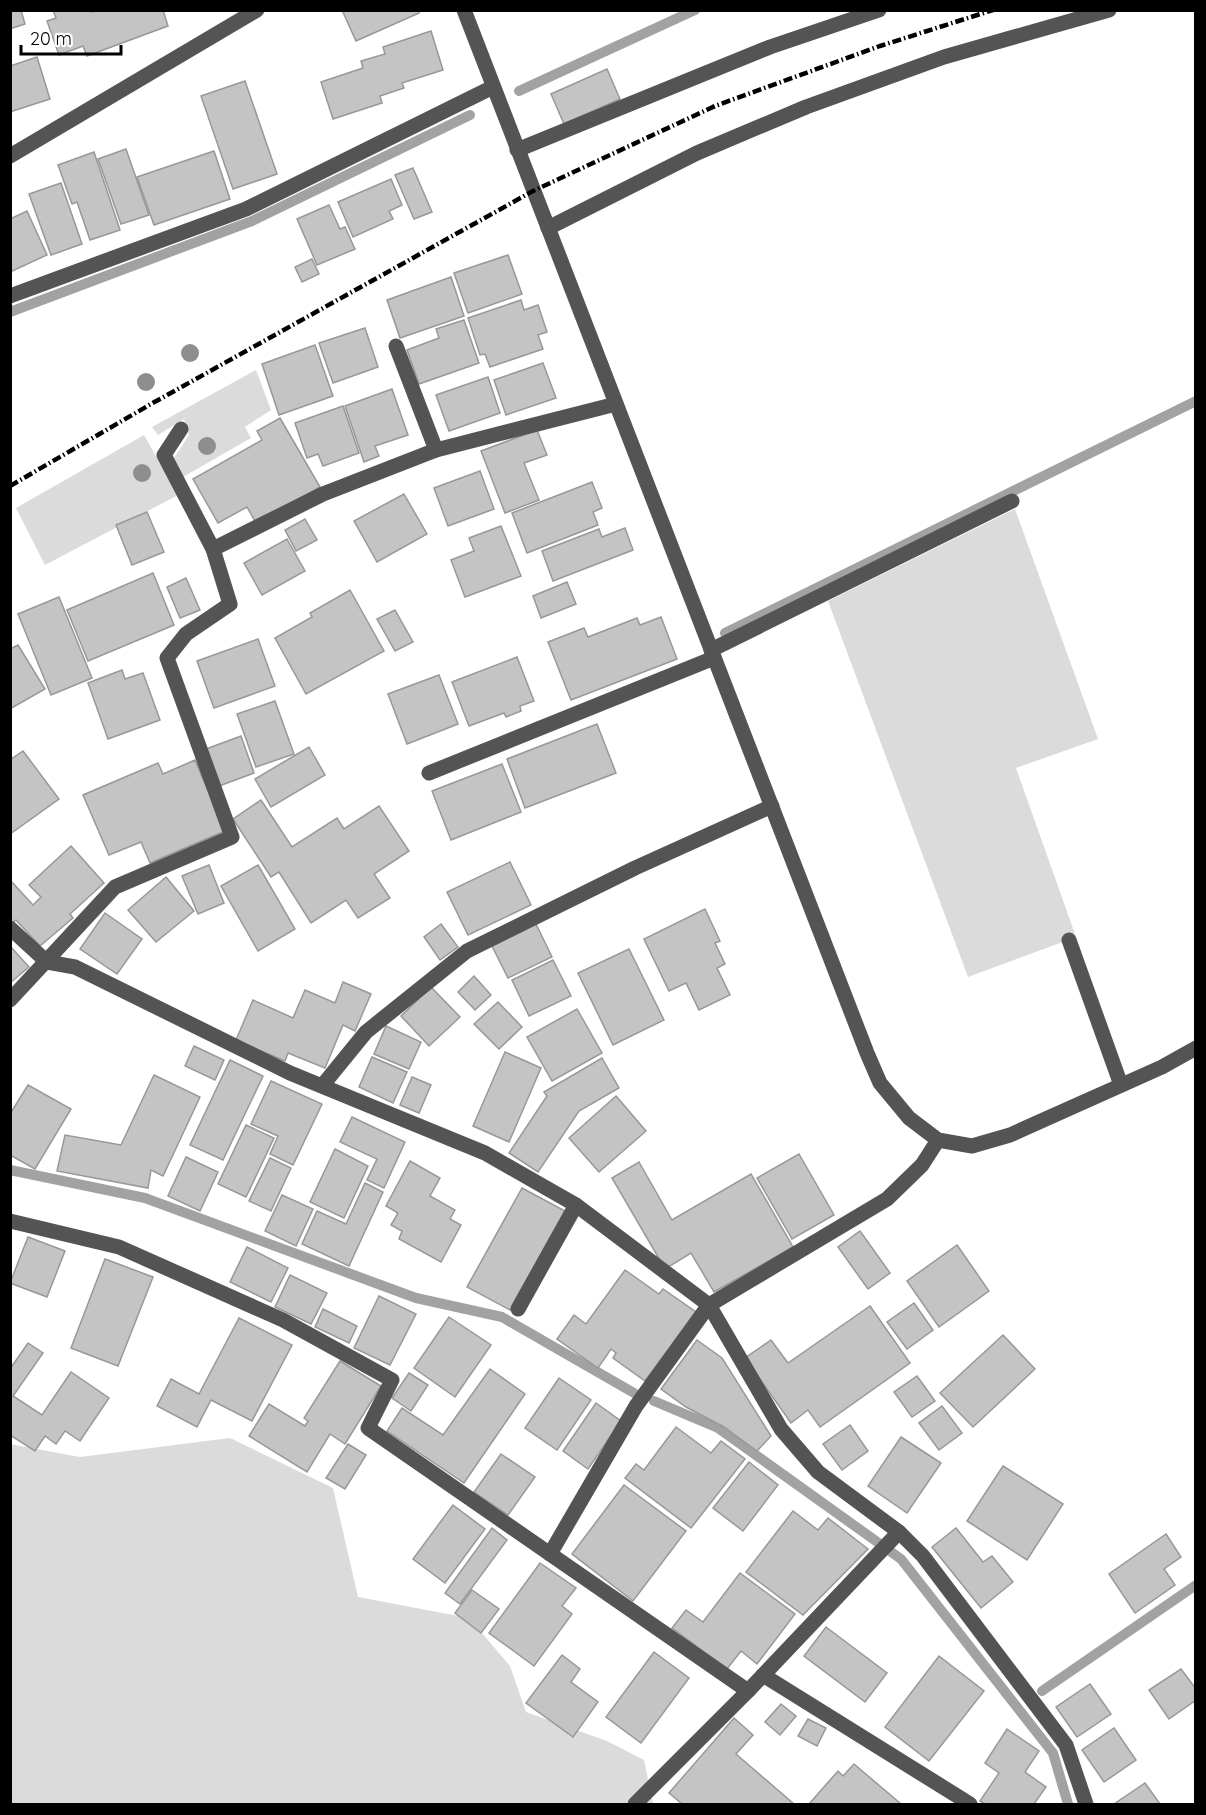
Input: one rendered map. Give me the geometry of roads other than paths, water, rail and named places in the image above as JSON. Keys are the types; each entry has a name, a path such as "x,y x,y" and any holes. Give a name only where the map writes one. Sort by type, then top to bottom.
{"street":[{"path":"10,156 257,10"},
{"path":"464,10 880,1083 909,1119 938,1140 972,1146 1010,1135 1162,1067 1196,1048"},
{"path":"517,150 770,47 879,10"},
{"path":"548,228 697,153 806,107 944,57 1109,10"},
{"path":"10,296 246,209 493,87"},
{"path":"396,346 436,450"},
{"path":"213,549 323,495 436,450 616,404"},
{"path":"10,1000 47,963 115,887 232,837 166,658 186,634 230,604 213,549 164,455 181,429"},
{"path":"429,773 713,654 1012,501"},
{"path":"322,1086 366,1032 467,951 635,868 772,806"},
{"path":"10,928 47,963 75,967 290,1073 485,1153 576,1205 709,1305 781,1429 819,1472 890,1542 923,1556 1066,1745 1086,1804"},
{"path":"1069,940 1121,1085"},
{"path":"550,1554 636,1406 709,1305 886,1199 922,1165 938,1140"},
{"path":"518,1309 576,1205"},
{"path":"10,1221 119,1247 284,1320 392,1380 368,1428 748,1691"},
{"path":"635,1804 748,1691 890,1542"},
{"path":"763,1675 970,1804"}],"waterway":[{"path":"519,91 695,10"},
{"path":"10,312 252,221 470,115"},
{"path":"725,633 1196,401"},
{"path":"10,1170 145,1198 416,1298 502,1317 634,1393"},
{"path":"654,1401 718,1428 901,1559 1053,1753 1068,1804"},
{"path":"1042,1691 1196,1585"}],"railway":[{"path":"10,486 151,404 533,191 715,106 880,46 993,10"}]}
